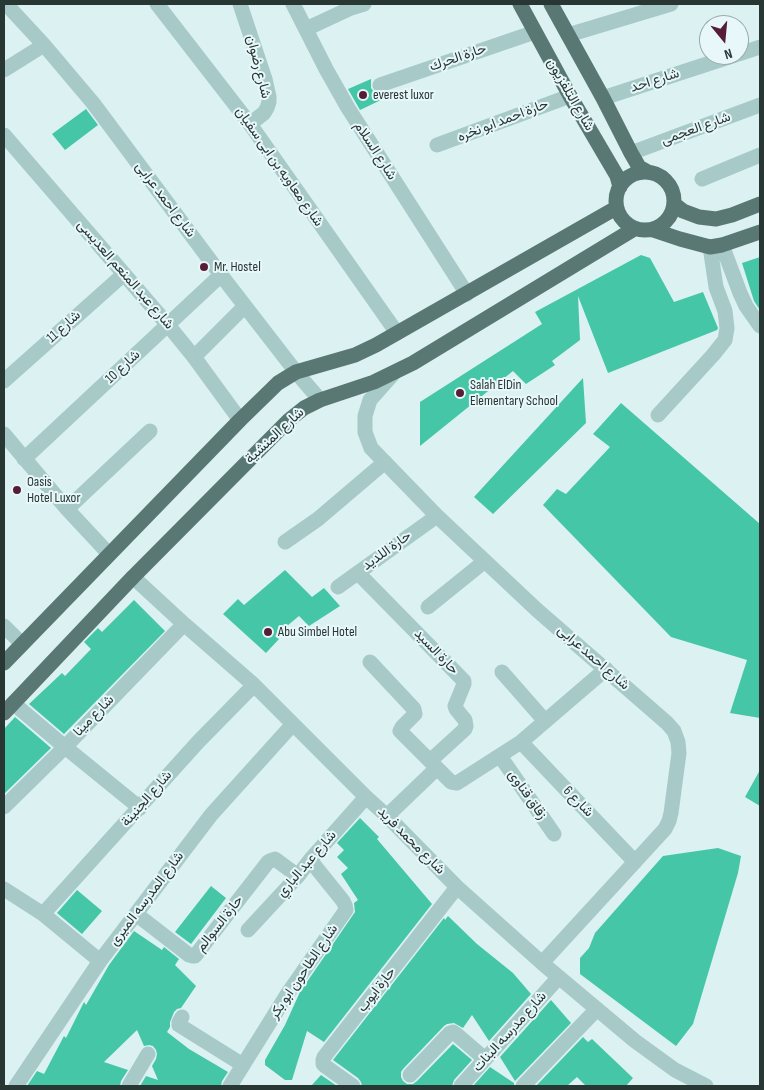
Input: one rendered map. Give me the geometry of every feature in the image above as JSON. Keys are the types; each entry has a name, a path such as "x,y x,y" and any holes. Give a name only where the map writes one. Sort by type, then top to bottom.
{"main road":[{"name":"شارع التلفزيون","path":"520,4 570,96 617,176 620,187"},
{"name":"شارع التلفزيون","path":"551,4 639,167 648,172"},
{"path":"652,230 662,226 670,215 674,204 673,193 668,183 659,176 648,172 637,173 627,178 620,187 616,197 616,208 620,217 634,229 652,230 680,239 716,246 760,232"},
{"path":"674,204 684,211 699,217 716,219 760,204"},
{"path":"4,663 278,382 296,372 355,355 376,345 616,208"},
{"name":"شارع المنشية","path":"8,708 133,576 289,420 304,408 320,400 374,382 413,363 634,229"}],"street":[{"name":"شارع معاويه بن ابى سفيان","path":"157,4 250,124 397,333"},
{"name":"شارع رضوان","path":"240,4 269,96 264,113 250,124"},
{"name":"شارع السلام","path":"293,4 348,108 467,294"},
{"path":"306,29 364,4"},
{"path":"568,35 671,4"},
{"name":"شارع احمد عرابى","path":"15,7 93,103 221,275 320,400"},
{"name":"حارة الحرك","path":"380,85 535,32"},
{"path":"4,70 44,44"},
{"name":"شارع احد","path":"603,98 704,65"},
{"name":"حارة احمد ابو نخره","path":"437,145 570,96"},
{"name":"شارع العجمى","path":"631,153 760,105"},
{"name":"شارع عبد المنعم العديسى","path":"4,135 168,325 240,420"},
{"path":"702,179 760,155"},
{"path":"716,246 746,306 759,322"},
{"path":"658,415 725,340 728,328 725,311 716,287 716,246"},
{"name":"شارع 11","path":"4,381 124,274"},
{"name":"شارع 10","path":"24,459 221,275"},
{"path":"194,357 245,306"},
{"name":"شارع احمد عرابى","path":"394,373 370,400 365,416 365,432 371,448 437,516 537,610 667,723 674,732 678,742 669,821 665,829 542,963"},
{"path":"67,509 150,432"},
{"path":"4,434 67,509 110,554"},
{"path":"285,542 318,519 384,462"},
{"name":"حارة اللديد","path":"338,587 437,516"},
{"path":"428,607 485,561"},
{"name":"حارة السيد","path":"358,573 464,681 455,706 465,720 465,729 433,764"},
{"name":"شارع محمد فريد","path":"133,576 184,624 254,685 457,887 542,963 635,1041 675,1070 706,1086"},
{"name":"شارع مينا","path":"4,807 184,624"},
{"path":"4,626 22,644"},
{"path":"370,662 415,711 414,716 400,731 451,782 457,783 521,742 606,669"},
{"path":"502,672 545,721"},
{"name":"شارع الجنينة","path":"43,914 198,742 254,685"},
{"path":"8,708 65,747 140,808"},
{"name":"شارع المدرسه الميرى","path":"16,1086 100,961 211,815 293,724"},
{"name":"شارع 6","path":"521,742 635,862"},
{"name":"زقاق قناوى","path":"500,756 554,834"},
{"path":"387,816 433,764"},
{"name":"شارع عبد الباري","path":"248,930 298,876 366,797"},
{"name":"حارة السوالم","path":"136,914 189,955 195,956 268,862 275,859 298,876"},
{"name":"شارع الطاحون ابو بكر","path":"230,1086 288,993 346,910 346,905 310,860"},
{"name":"حارة ايوب","path":"354,1086 325,1066 323,1064 324,1057 457,887"},
{"path":"4,889 43,914 100,961"},
{"name":"شارع مدرسه البنات","path":"461,1086 559,977"},
{"path":"523,1086 597,1009"},
{"path":"182,1017 179,1025 242,1066"},
{"path":"410,1075 453,1032 485,1059"},
{"path":"129,1086 148,1054"}],"building":[{"name":"everest luxor","path":"371,79 371,88 378,94 381,100 360,110 348,89"},
{"path":"86,109 98,125 65,150 52,134"},
{"path":"641,255 650,258 674,302 703,292 718,328 717,330 608,373 578,296 580,340 552,361 555,365 526,384 513,371 420,446 420,402 542,324 535,312"},
{"path":"760,257 760,310 754,301 742,263"},
{"path":"583,378 586,423 493,514 474,497"},
{"path":"621,403 760,524 760,718 730,713 747,660 671,637 543,505 557,489 566,494 610,447 593,434"},
{"path":"285,570 312,597 324,588 340,606 309,626 299,616 275,636 279,639 266,653 223,614 238,599 244,605"},
{"path":"134,600 165,631 64,734 29,704 62,673 65,676 91,649 84,642 98,628 102,632"},
{"path":"15,717 51,748 4,794 4,729"},
{"path":"760,770 760,806 745,797"},
{"path":"360,818 379,837 377,839 432,904 324,1042 307,1031 292,1080 285,1080 265,1065 265,1060 285,1025 300,992 355,912 354,903 358,900 341,874 348,868 337,857 344,850 337,843"},
{"path":"718,848 741,856 738,873 693,1024 676,1046 580,974 580,958 589,948 595,933 663,856"},
{"path":"211,886 226,898 191,944 175,932"},
{"path":"77,890 102,911 82,934 57,913"},
{"path":"448,916 477,944 513,973 531,994 489,1041 472,1015 463,1028 454,1023 444,1026 401,1072 403,1081 407,1084 413,1084 453,1044 472,1060 454,1080 452,1086 362,1086 358,1078 333,1060 444,918 445,920"},
{"path":"134,931 162,950 164,947 179,959 175,965 196,986 181,1008 174,1012 167,1032 189,1049 228,1072 221,1086 140,1086 146,1076 158,1080 152,1066 157,1054 153,1046 144,1046 137,1030 104,1062 128,1070 120,1086 27,1086 37,1071 44,1074 64,1036 66,1038 84,1002 86,1005 109,965"},
{"path":"551,1000 571,1023 515,1081 500,1057"},
{"path":"583,1037 588,1042 592,1039 633,1078 626,1086 586,1086 577,1077 567,1086 536,1086"},
{"path":"490,1067 514,1083 514,1086 473,1086"},
{"path":"321,1075 337,1086 311,1086"}],"place":[{"name":"everest luxor","path":"363,95"},
{"name":"Mr. Hostel","path":"204,267"},
{"name":"Salah ElDin Elementary School","path":"460,393"},
{"name":"Oasis Hotel Luxor","path":"17,490"},
{"name":"Abu Simbel Hotel","path":"268,632"}]}
